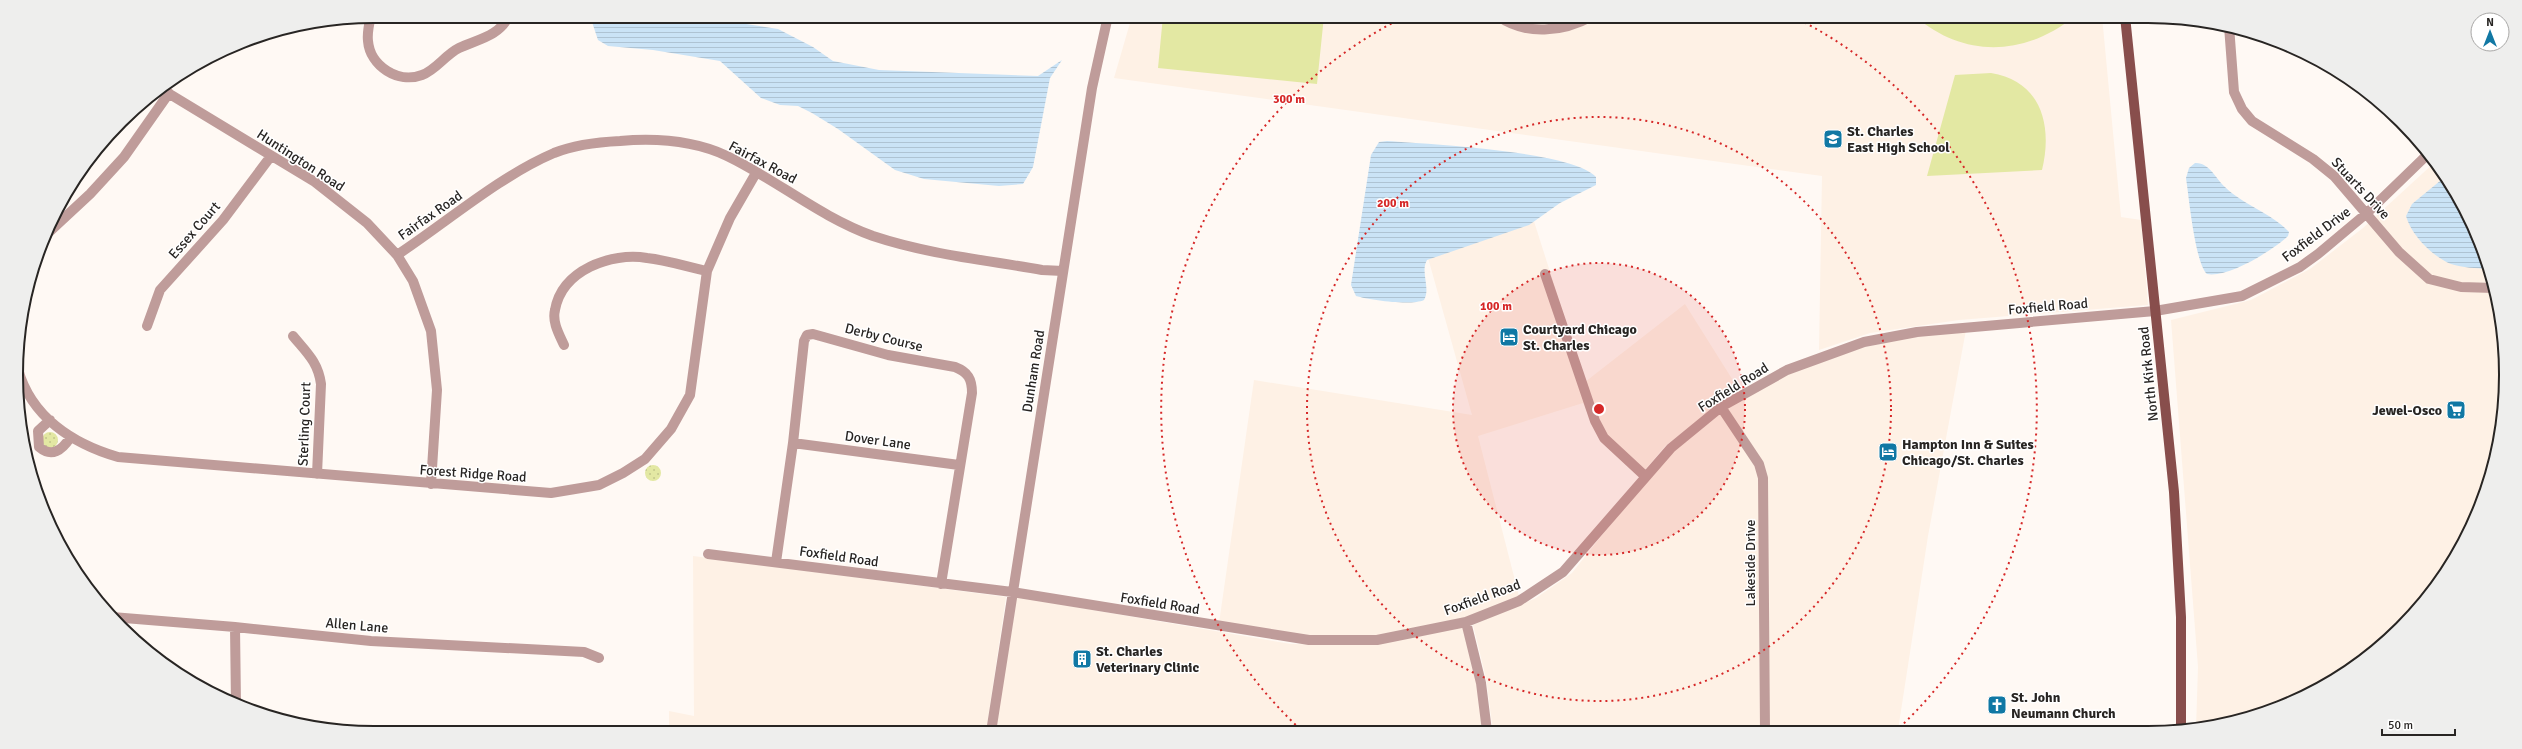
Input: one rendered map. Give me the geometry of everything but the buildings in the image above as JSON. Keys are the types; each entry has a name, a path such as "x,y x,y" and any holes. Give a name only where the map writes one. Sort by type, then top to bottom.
{"main road":[{"name":"North Kirk Road","path":"2126,23 2174,492 2181,617 2181,724"}],"street":[{"path":"370,23 368,42 378,65 388,72 410,78 422,75 460,48 489,36 501,28 504,23"},
{"name":"Dunham Road","path":"992,726 1092,88 1106,23"},
{"path":"1510,23 1532,29 1554,29 1580,23"},
{"name":"Stuarts Drive","path":"2229,33 2231,82 2238,102 2246,115 2259,128 2313,158 2334,176 2399,252 2429,279 2461,287 2488,288"},
{"path":"56,225 90,194 124,157 166,92"},
{"name":"Huntington Road","path":"166,92 315,182 367,223 397,255 413,281 431,331 437,390 431,484"},
{"name":"Fairfax Road","path":"397,255 504,182 555,153 598,142 647,139 684,144 726,156 832,216 877,237 910,247 1042,270 1063,271"},
{"name":"Essex Court","path":"147,326 160,290 223,220 271,156"},
{"name":"Foxfield Drive","path":"2155,311 2242,296 2300,267 2367,213 2424,158"},
{"name":"Forest Ridge Road","path":"23,380 32,399 50,420 70,438 101,452 118,457 551,493 599,485 645,459 671,429 690,394 707,272 730,218 756,173"},
{"path":"564,345 555,325 554,310 562,291 576,275 594,264 618,258 646,257 707,272"},
{"path":"1545,274 1594,421 1604,438 1645,476"},
{"name":"Foxfield Road","path":"708,554 1012,592 1309,640 1377,640 1466,622 1519,601 1563,572 1645,476 1671,448 1721,407 1787,370 1864,342 1916,332 2155,311"},
{"name":"Derby Course","path":"776,562 793,443 804,341 807,335 813,334 888,355 963,370 970,378 972,393 941,584"},
{"name":"Sterling Court","path":"293,336 316,364 321,384 316,474"},
{"name":"Lakeside Drive","path":"1721,407 1759,464 1763,478 1765,726"},
{"path":"50,420 38,432 39,447 50,453 56,452 64,446 70,438"},
{"name":"Dover Lane","path":"793,443 960,465"},
{"name":"Allen Lane","path":"121,618 235,627 370,641 584,652 599,658"},
{"path":"1466,622 1482,683 1486,726"},
{"path":"235,627 236,697"}],"shaded area":[{"name":"St. Charles East High School","path":"1130,23 2103,23 2121,217 2141,220 2148,305 1959,320 1870,333 1819,350 1822,176 1114,78"},
{"path":"2430,166 2440,179 2463,219 2487,284 2496,329 2498,352 2499,374 2496,420 2487,465 2480,487 2463,530 2440,570 2412,606 2379,639 2343,667 2303,690 2238,714 2196,722 2198,667 2171,320 2251,300 2310,269 2363,228"},
{"path":"1532,215 1585,382 1685,304 1739,390 1665,446 1639,477 1599,438 1583,403 1478,436 1519,596 1467,617 1381,635 1298,636 1219,623 1254,380 1472,415 1425,247"},
{"path":"1966,330 1928,536 1899,726 1765,726 1759,568 1760,726 1492,726 1486,678 1473,625 1536,598 1572,573 1630,500 1674,450 1727,408 1788,373 1846,351 1923,335"},
{"path":"693,556 1006,597 987,726 669,726 669,711 694,716"},
{"path":"1017,597 1291,644 1374,645 1463,626 1477,682 1481,726 1137,725 996,726"}],"green space":[{"path":"1162,23 1323,23 1317,84 1158,68"},
{"path":"1924,23 2065,23 2036,39 2016,45 1995,47 1974,45 1954,40 1934,30"},
{"path":"1991,73 2008,78 2022,85 2032,95 2039,108 2044,122 2046,137 2042,170 1927,176 1955,75"},
{"path":"50,432 57,437 58,440 53,447 50,448 43,443 42,440 47,433"},
{"path":"650,465 656,465 661,470 659,479 656,481 650,481 645,476 645,470"}],"water":[{"path":"592,23 740,23 778,29 813,47 833,61 879,70 1038,76 1062,60 1050,78 1033,167 1023,184 999,186 924,179 895,170 838,129 812,113 798,106 780,105 761,98 720,61 653,50 608,46 598,40"},
{"path":"1387,141 1498,150 1559,161 1582,168 1596,177 1596,185 1560,203 1529,225 1427,260 1425,265 1426,295 1424,300 1418,302 1400,302 1362,298 1356,296 1351,285 1371,155 1379,142"},
{"path":"2195,163 2204,165 2232,193 2275,220 2289,232 2288,236 2250,262 2227,272 2207,274 2199,257 2196,244 2186,178 2189,168"},
{"path":"2441,180 2463,219 2482,269 2451,264 2430,251 2413,231 2406,216 2412,204"}],"place":[{"name":"St. Charles East High School","path":"1833,139"},
{"name":"Courtyard Chicago St. Charles","path":"1509,337"},
{"name":"Jewel-Osco","path":"2456,410"},
{"name":"Hampton Inn & Suites Chicago/St. Charles","path":"1888,452"},
{"name":"St. Charles Veterinary Clinic","path":"1082,659"},
{"name":"St. John Neumann Church","path":"1997,705"}]}
